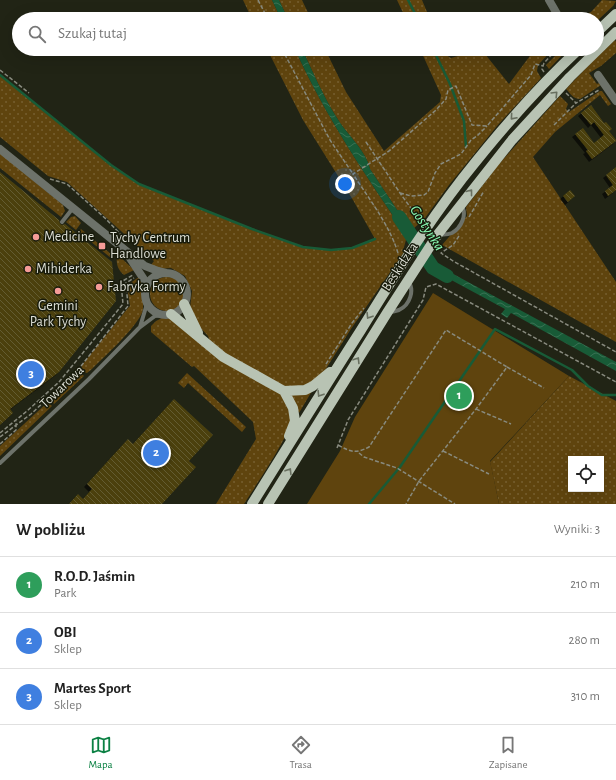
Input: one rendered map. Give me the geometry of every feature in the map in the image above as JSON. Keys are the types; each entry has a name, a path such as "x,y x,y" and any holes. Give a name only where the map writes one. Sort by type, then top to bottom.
{"main road":[{"path":"604,25 614,14"},
{"name":"Beskidzka","path":"604,44 616,32"},
{"name":"Beskidzka","path":"252,504 430,222 510,121 556,70 571,56"},
{"name":"Beskidzka","path":"268,504 438,234 512,140 591,56"},
{"path":"184,304 191,322 201,338"},
{"path":"167,315 201,338 214,351 230,362 284,391 305,390 313,386 322,380 341,361"},
{"path":"284,391 293,408 295,421 284,454"}],"street":[{"path":"549,0 556,12"},
{"path":"598,75 616,101"},
{"name":"Towarowa","path":"0,149 147,267 166,274"},
{"name":"Towarowa","path":"125,249 145,281 146,293"},
{"path":"159,274 166,274 173,274 184,283 187,295 184,304 176,313 167,315 156,313 151,308 147,303 146,293 149,283 153,278 159,274"}],"lane":[{"path":"62,222 73,208"},
{"name":"Towarowa","path":"139,328 146,307 146,293"},
{"name":"Towarowa","path":"0,463 89,379 139,328 155,316 167,315"}],"path":[{"path":"258,0 264,12"},
{"path":"286,56 330,140 388,228 398,253"},
{"path":"546,73 542,69 544,63 550,56"},
{"path":"400,193 411,196 424,195 428,192 435,173 441,164 461,154 471,140 487,126 531,75 535,64 543,66"},
{"path":"0,70 29,93"},
{"path":"353,174 389,151 436,110 446,100 448,90 456,86 472,125 487,126"},
{"path":"554,125 576,103 606,86"},
{"path":"564,92 576,103"},
{"path":"366,142 418,218"},
{"path":"46,178 67,184 106,219 126,240"},
{"path":"468,218 484,191"},
{"path":"461,232 453,246 441,253 616,352"},
{"path":"0,433 59,382 123,304 121,282 139,272"},
{"path":"0,437 31,414 78,370 128,306 126,283 139,272"},
{"path":"337,448 348,420 423,300 426,287 436,284 616,382"},
{"path":"323,367 328,362 365,305"},
{"path":"358,452 369,447 446,330 544,388"},
{"path":"406,504 419,481 508,367"},
{"path":"476,409 511,424"},
{"path":"0,444 16,430 16,420"},
{"path":"338,445 351,451 358,452 364,457 403,471 456,504"},
{"path":"443,451 489,474"}],"shaded area":[{"path":"243,0 272,0 278,12 249,12"},
{"path":"279,0 302,0 308,12 285,12"},
{"path":"397,0 422,0 427,12 403,12"},
{"path":"602,0 616,1 604,14 604,12 591,12"},
{"path":"615,40 616,53 601,66 589,73 597,84 599,83 601,85 580,99 574,97 566,89 598,56 604,56 604,50"},
{"path":"271,56 298,56 319,98 333,122 361,168 407,236 404,252 351,329 322,375 309,385 287,387 232,358 210,342 208,336 197,324 190,308 192,291 185,276 171,268 159,269 151,265 154,261 67,182 48,176 0,137 0,76 111,165 139,184 303,247 331,250 352,248 375,239 353,200 303,120"},
{"path":"305,56 328,56 346,92 384,151 440,102 441,95 423,56 448,56 451,58 458,56 487,56 509,84 530,56 546,56 538,65 537,71 541,78 497,126 449,185 425,218 411,231 370,169 365,155 332,110"},
{"path":"555,56 561,56 549,69 546,65"},
{"path":"602,91 611,104 608,106 600,95 555,132 533,157 616,282 616,342 442,245 467,216 466,207 499,164 560,96 568,104 566,109 569,112"},
{"path":"0,153 63,205 65,211 61,217 0,168"},
{"path":"75,216 81,223 76,230 66,222 71,217"},
{"path":"81,229 111,254 111,258 79,232"},
{"path":"117,254 134,270 124,275 118,266"},
{"path":"139,277 142,284 143,311 138,320 119,342 92,369 87,373 84,372 81,369 82,365 130,306 128,289 131,283"},
{"path":"164,277 170,277 174,278 181,284 184,294 183,301 177,308 170,311 164,311 160,310 153,304 150,297 150,291 151,287 157,280"},
{"path":"433,293 569,376 490,461 499,504 307,504 340,451 355,417"},
{"path":"162,318 169,318 282,395 290,408 292,417 286,435 244,504 216,504 256,439 253,422 194,366 192,367 151,332 151,326"},
{"path":"80,372 84,376 54,404 51,400"},
{"path":"187,373 246,427 242,432 188,383 184,388 178,383"},
{"path":"569,376 616,401 616,504 499,504 490,462"},
{"path":"312,391 299,413 290,394"},
{"path":"48,402 52,406 0,456 0,446"}],"water":[{"path":"272,0 279,0 285,12 278,12"},
{"path":"298,56 305,56 332,110 365,155 370,169 411,231 407,236 361,168 319,98"},
{"path":"433,263 616,362 616,371 511,313 507,318 501,314 505,309 429,268"}],"building":[{"path":"591,105 604,123 606,122 612,129 609,131 616,140 592,159 586,151 588,150 575,134 583,128 594,143 604,135 594,122 591,125 581,113"},
{"path":"616,167 616,190 608,196 605,191 613,185 606,175"},
{"name":"Gemini Park Tychy","path":"0,172 59,220 60,224 65,224 112,262 116,301 59,372 10,409 13,413 0,425"},
{"path":"570,190 575,196 568,202 563,196"},
{"path":"174,399 213,435 189,461 196,467 162,504 69,504 78,494 83,499 92,489 87,484 128,439 133,444"}],"waterway":[{"path":"408,0 414,12"},
{"path":"436,56 450,84 464,121 466,147"},
{"path":"0,75 111,165 139,184 252,229 303,247 331,250 352,248 375,239"},
{"name":"Gostynka","path":"399,217 433,268 447,276"},
{"path":"369,504 400,467 495,329 572,370 588,386 602,395 616,395"}],"place":[{"name":"Medicine","path":"36,237"},
{"name":"Tychy Centrum Handlowe","path":"102,246"},
{"name":"Mihiderka","path":"28,269"},
{"name":"Fabryka Formy","path":"99,287"},
{"name":"Gemini Park Tychy","path":"58,291"},
{"name":"Martes Sport","path":"31,374"},
{"name":"R.O.D. Jaśmin","path":"459,396"},
{"name":"OBI","path":"156,453"}]}
